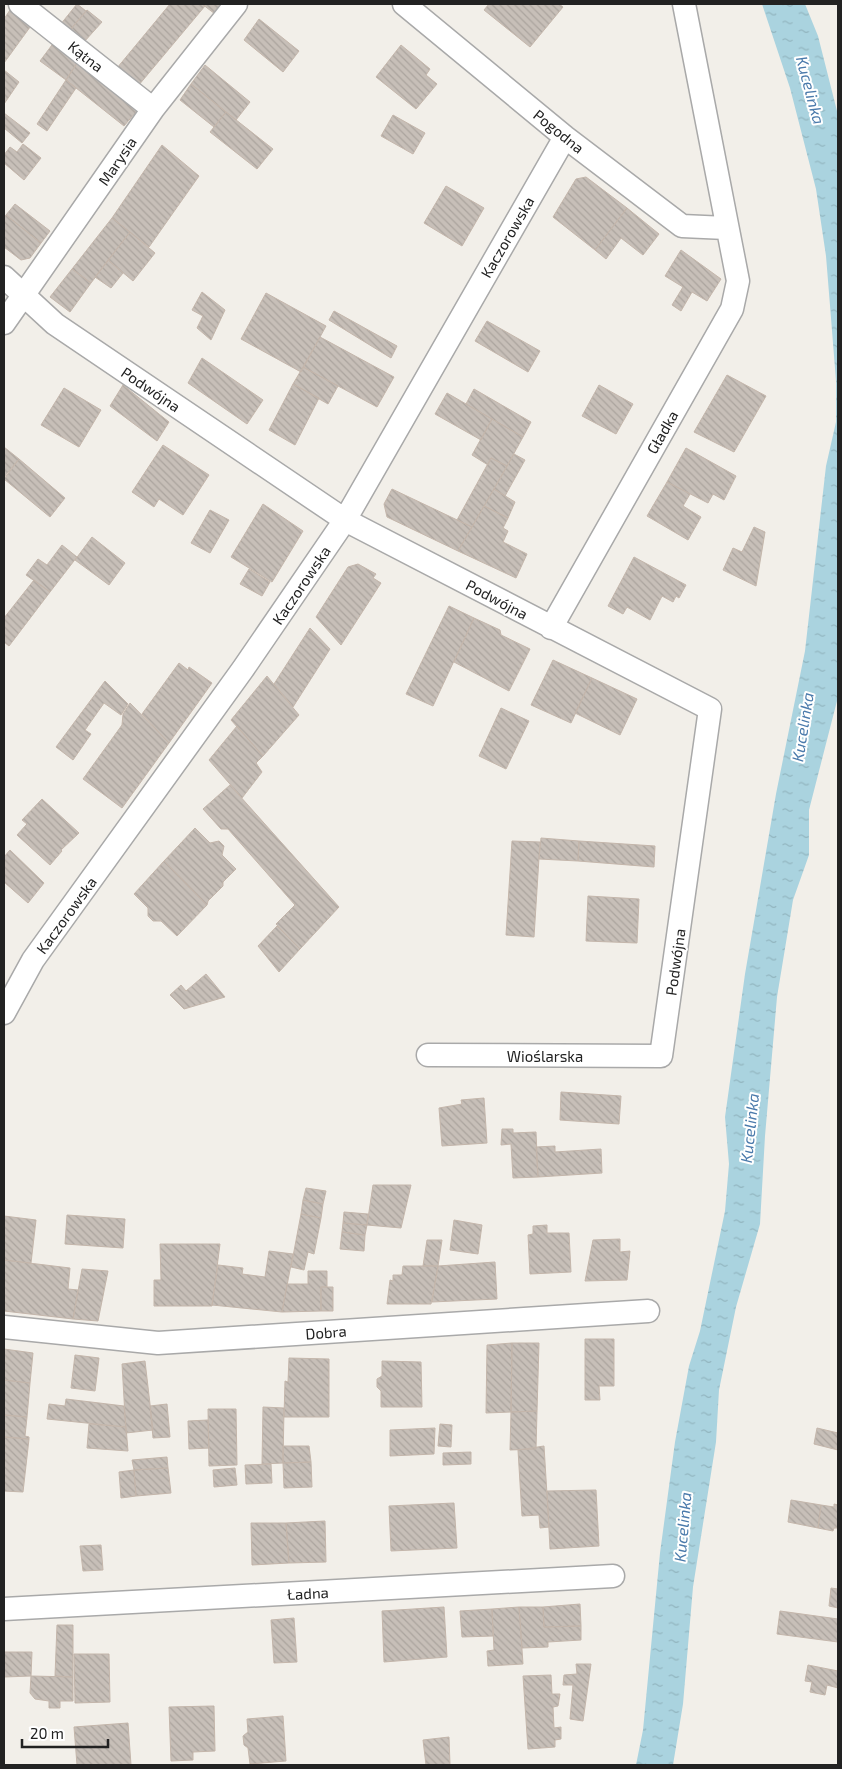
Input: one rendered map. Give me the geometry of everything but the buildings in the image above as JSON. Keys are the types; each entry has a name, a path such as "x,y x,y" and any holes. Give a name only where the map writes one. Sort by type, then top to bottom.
{"street":[{"name":"Kątna","path":"20,4 153,108"},
{"name":"Marysia","path":"4,324 153,108 236,4"},
{"name":"Pogodna","path":"404,4 565,137 682,226 726,228"},
{"path":"684,4 726,228"},
{"name":"Kaczorowska","path":"4,1012 33,960 244,669 345,520 565,137"},
{"name":"Gładka","path":"551,628 732,308 738,281 726,228"},
{"name":"Podwójna","path":"4,277 55,324 345,520 710,709 661,1056"},
{"name":"Wioślarska","path":"428,1055 661,1056"},
{"name":"Dobra","path":"4,1327 158,1343 648,1311"},
{"name":"Ładna","path":"4,1610 613,1576"}],"water":[{"name":"Kucelinka","path":"762,4 805,4 818,36 838,115 838,697 809,810 809,855 793,900 777,997 765,1136 760,1224 736,1307 719,1390 716,1442 693,1587 683,1704 673,1765 636,1765 643,1730 660,1553 675,1442 689,1366 700,1331 725,1211 729,1164 725,1117 745,974 776,794 805,651 826,466 836,422 836,381 826,256 816,189 790,88"}]}
